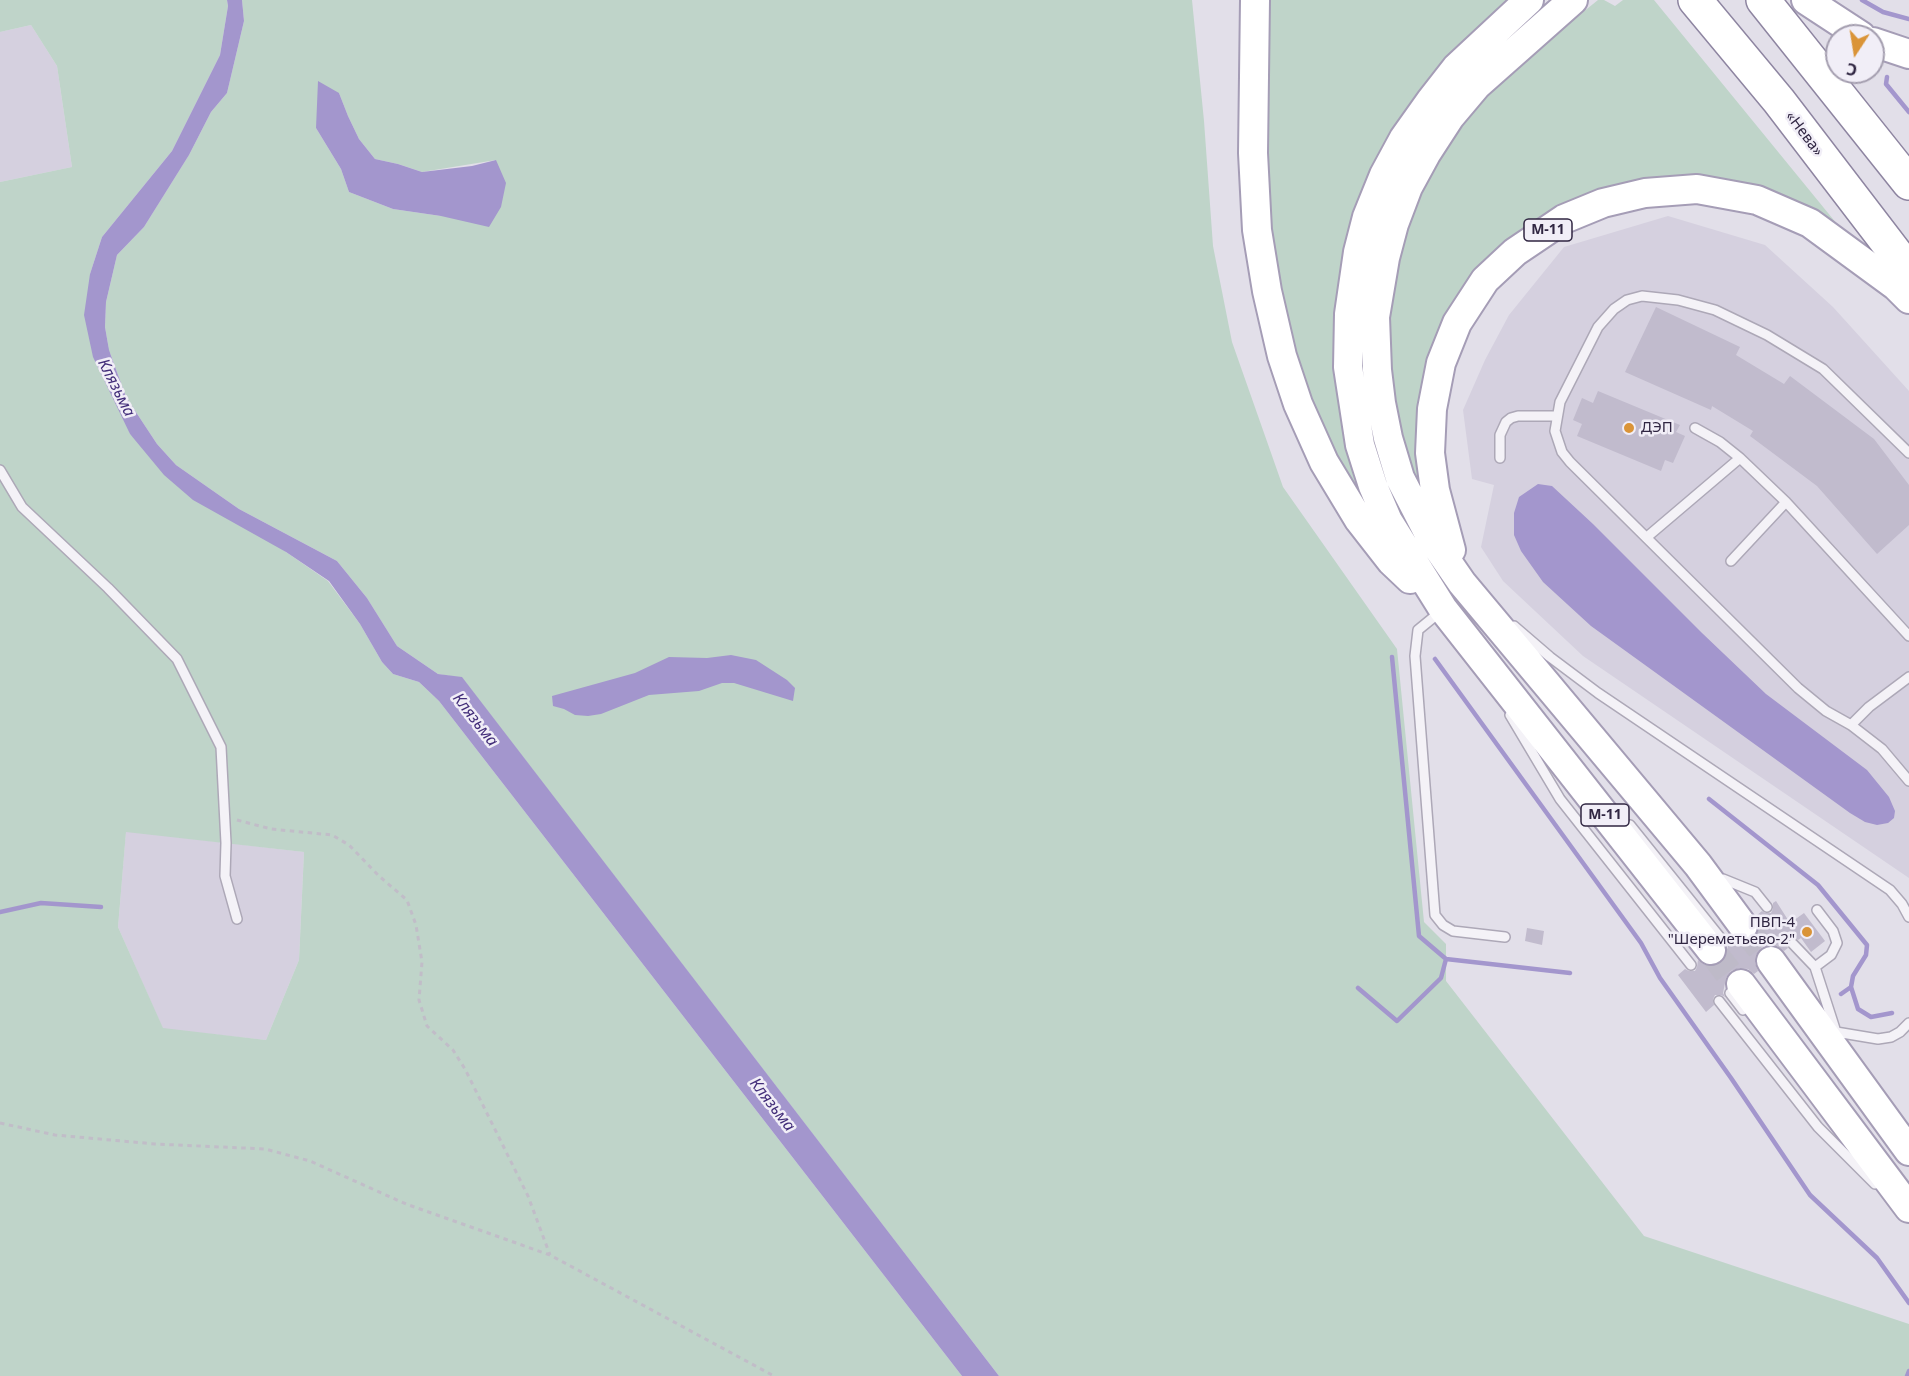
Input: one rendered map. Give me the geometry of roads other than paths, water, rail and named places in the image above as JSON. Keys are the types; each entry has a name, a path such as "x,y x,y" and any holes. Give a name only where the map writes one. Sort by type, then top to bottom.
{"highway":[{"name":"«Нева»","path":"1695,0 1779,101 1909,271"},
{"path":"1763,0 1909,183"}],"main road":[{"name":"М-11","path":"1255,0 1253,153 1257,230 1267,291 1282,356 1298,404 1324,462 1359,520 1391,561 1443,609"},
{"name":"М-11","path":"1529,0 1456,68 1404,138 1384,175 1367,217 1358,252 1349,314 1348,367 1360,445 1373,486 1388,521 1500,694 1717,945"},
{"name":"М-11","path":"1573,0 1477,85 1450,117 1408,187 1394,224 1385,258 1375,317 1377,369 1388,438 1400,478 1431,538 1464,586 1698,865 1717,945"},
{"path":"1806,0 1843,24"},
{"path":"1885,46 1909,54"},
{"name":"М-11","path":"1464,586 1446,536 1435,490 1430,453 1432,409 1441,363 1457,323 1485,280 1515,252 1564,219 1603,203 1645,193 1697,189 1757,200 1810,223 1896,286 1909,299"},
{"path":"1782,952 1904,1143"},
{"path":"1736,989 1898,1204"}],"lane":[{"path":"1909,453 1823,369 1767,335 1715,310 1678,300 1654,297 1642,296 1627,300 1614,309 1598,327 1560,402 1556,416 1555,431 1562,452 1798,688 1826,711 1851,725 1882,749 1909,781"},
{"path":"1500,458 1500,435 1511,417 1556,416"},
{"path":"1695,428 1720,442 1740,458 1785,502 1909,636"},
{"path":"1647,537 1740,458"},
{"path":"0,470 22,507 108,588 177,659 221,747 225,876 237,918"},
{"path":"1731,561 1785,502"},
{"name":"М-11","path":"1464,586 1550,657 1598,693 1890,890 1909,916"},
{"path":"1443,609 1418,630 1415,656 1435,915 1443,925 1454,931 1505,936"},
{"path":"1851,725 1869,706 1909,677"},
{"path":"1500,694 1560,799 1717,945"},
{"name":"М-11","path":"1500,694 1600,792"},
{"path":"1510,715 1554,771"},
{"path":"1580,726 1639,780"},
{"name":"М-11","path":"1623,817 1717,945"},
{"path":"1716,869 1736,894"},
{"path":"1723,879 1755,892 1767,907"},
{"path":"1815,968 1831,955 1837,944 1833,931 1817,910"},
{"path":"1782,952 1815,968 1836,1032"},
{"path":"1736,989 1752,1021"},
{"path":"1719,1002 1818,1127 1898,1204"},
{"path":"1815,1002 1904,1143"},
{"path":"1836,1032 1878,1039 1891,1037 1909,1023"},
{"path":"1804,1051 1898,1204"},
{"path":"1846,1142 1898,1204"}],"water":[{"name":"Клязьма","path":"227,0 242,0 244,21 227,93 211,112 189,155 144,227 117,255 106,302 105,327 109,350 126,397 157,444 176,465 239,509 337,561 367,598 397,646 438,674 462,677 999,1376 962,1376 439,701 419,682 393,674 382,662 360,624 329,581 286,552 193,500 164,475 130,434 93,357 84,315 90,274 102,237 172,151 220,55"},
{"path":"318,81 339,93 359,139 375,159 422,172 472,166 496,160 506,183 501,207 489,227 441,216 393,209 349,192 341,169 316,128"},
{"path":"1538,484 1552,486 1766,694 1867,770 1889,797 1895,811 1894,818 1888,823 1877,825 1865,822 1850,813 1591,626 1543,582 1521,551 1514,535 1514,513 1519,497"},
{"path":"731,655 756,660 787,680 795,688 793,701 734,683 722,683 699,691 649,695 601,714 588,716 575,715 553,706 552,696 635,673 669,657 707,658"}],"waterway":[{"path":"1862,0 1883,12 1909,19"},
{"path":"1887,77 1886,84 1909,112"},
{"path":"1392,657 1419,936 1446,959 1570,973"},
{"path":"1435,659 1641,943 1660,978 1810,1195 1877,1258 1909,1303"},
{"path":"1709,799 1818,885 1867,945 1866,955 1853,976 1851,987 1858,1009 1871,1017 1892,1013"},
{"path":"0,912 41,903 101,907"},
{"path":"1358,988 1397,1021 1441,978 1446,959"},
{"path":"1841,994 1851,987"},
{"path":"1907,1376 1909,1371"}],"tunnel":[{"path":"1743,926 1771,961"},
{"path":"1711,950 1730,975 1741,984"}],"place":[{"name":"ДЭП","path":"1629,428"},
{"name":"ПВП-4 \"Шереметьево-2\"","path":"1807,932"}]}
